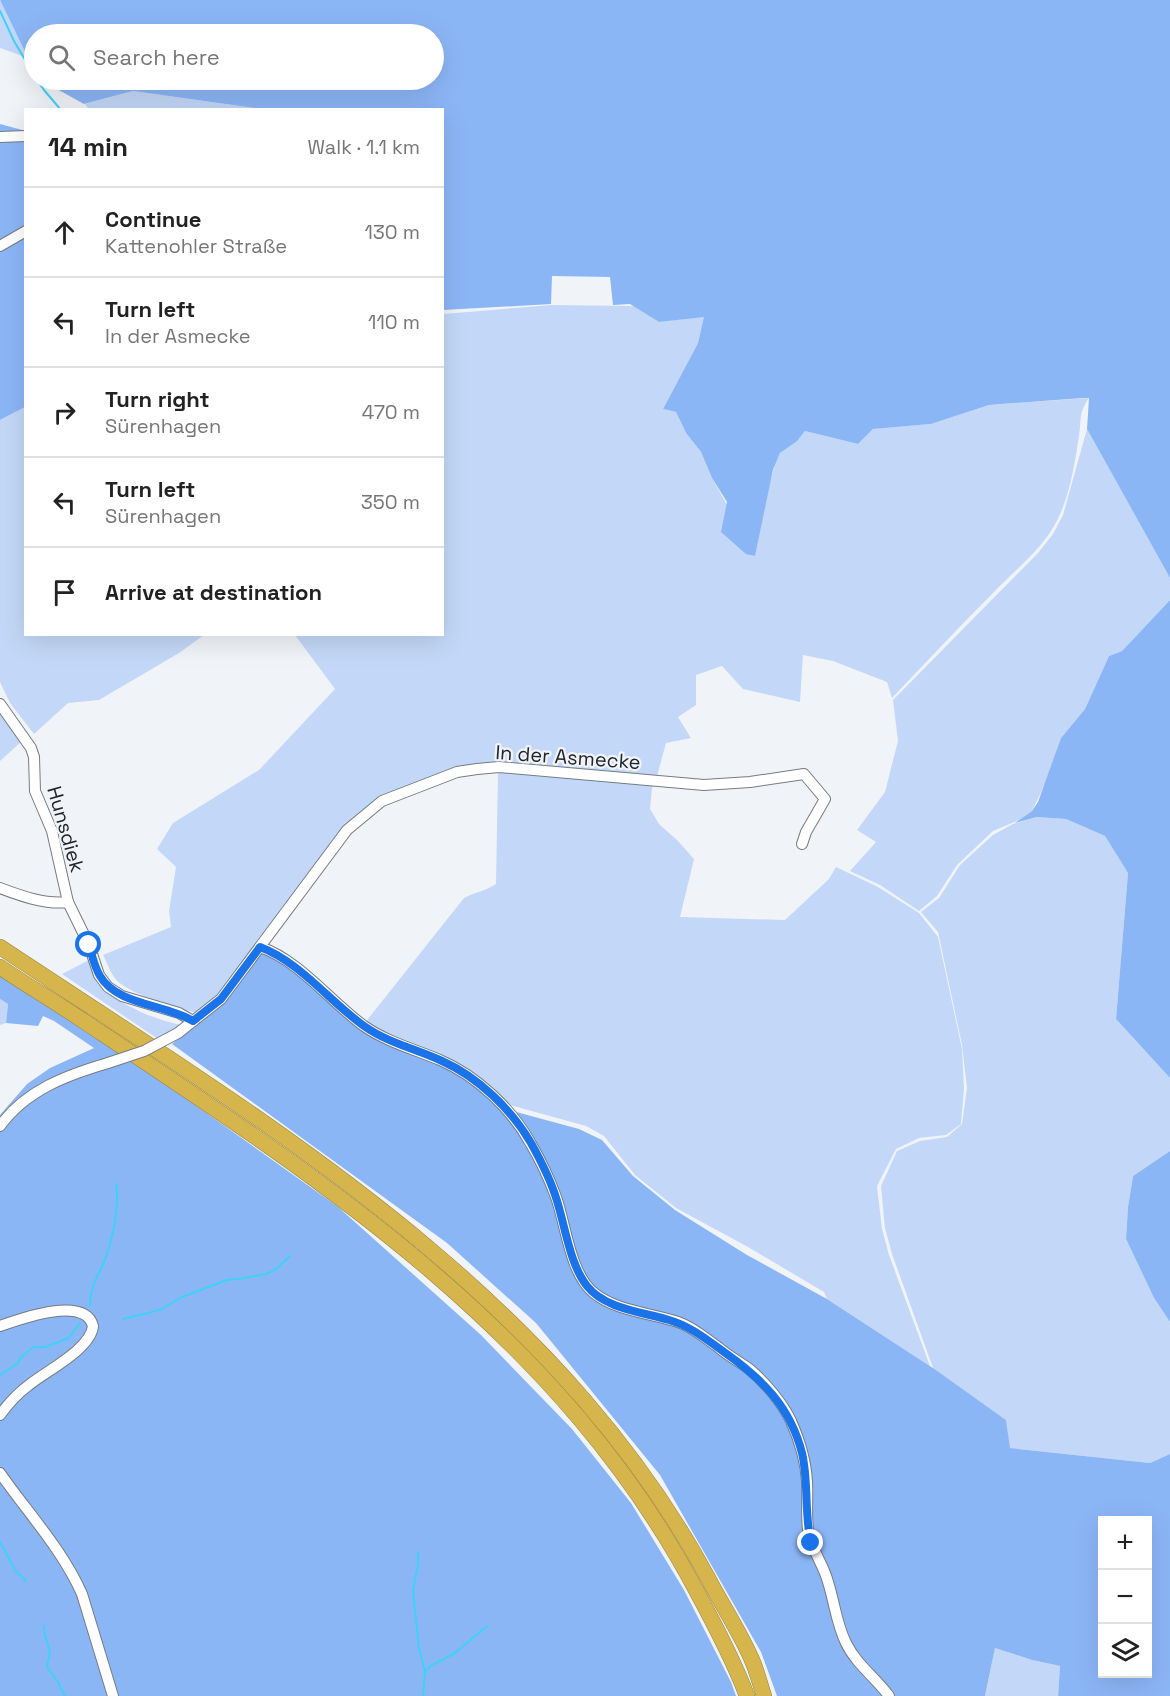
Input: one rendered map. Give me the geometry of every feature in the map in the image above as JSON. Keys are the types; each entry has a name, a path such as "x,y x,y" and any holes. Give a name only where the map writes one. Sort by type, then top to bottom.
{"highway":[{"path":"0,947 195,1076 366,1197 467,1280 527,1338 575,1389 614,1436 689,1543 751,1658 764,1696"},
{"path":"0,967 313,1176 442,1279 530,1362 616,1464 653,1516 679,1557 735,1664 747,1696"}],"street":[{"path":"0,137 24,136"},
{"path":"0,246 24,232"},
{"name":"Hunsdiek","path":"0,704 31,748 34,757 35,791 52,831 68,902 89,945 95,967 108,987 123,996 179,1013 193,1021"},
{"name":"In der Asmecke","path":"0,1126 7,1116 25,1100 50,1083 144,1051 178,1033 221,999 347,830 365,813 382,801 457,772 499,767 704,785 750,782 804,774 825,799 806,832 802,844"},
{"path":"0,888 46,901 68,902"},
{"path":"260,947 287,960 363,1025 391,1041 461,1071 503,1107 529,1141 544,1167 576,1265 585,1284 592,1292 618,1306 682,1323 747,1368 765,1386 791,1421 802,1452 807,1481 809,1536 826,1574 839,1628 867,1673 889,1696"},
{"path":"0,1326 69,1310 80,1311 86,1315 93,1326 91,1336 83,1346 17,1394 0,1415"},
{"path":"0,1473 56,1548 75,1580 113,1696"}],"shaded area":[{"path":"0,0 24,50 24,57 0,48"},
{"path":"0,0 1170,0 1170,578 1087,429 1089,398 989,405 931,424 873,429 858,444 805,431 797,441 780,453 773,470 755,556 746,554 721,532 727,502 712,478 701,452 686,433 676,412 663,409 698,343 704,317 659,322 630,304 613,305 610,277 552,276 551,304 444,310 444,108 255,108 133,91 84,104 59,90 444,90 444,24 24,24 24,50"},
{"path":"133,91 255,108 88,108 85,104"},
{"path":"0,124 24,130 24,408 0,420"},
{"path":"551,305 634,306 659,322 705,316 698,343 663,409 676,412 686,433 701,452 712,478 755,555 777,459 784,449 805,431 858,444 873,429 931,424 989,405 1089,398 1082,412 1067,494 1061,512 1048,535 1032,555 892,698 887,682 833,661 803,655 800,702 743,689 722,666 696,675 696,705 678,717 691,738 666,743 656,780 477,767 365,810 219,997 200,1014 141,995 114,977 103,955 171,927 169,911 176,867 157,849 173,823 259,770 335,689 296,636 444,636 444,314"},
{"path":"24,408 24,636 203,636 179,653 99,700 68,703 34,734 10,703 0,682 0,420"},
{"path":"1087,429 1170,578 1170,600 1122,651 1109,656 1085,709 1061,738 1051,771 1032,811 1019,820 993,831 957,865 937,896 919,911 880,885 850,871 876,842 857,830 885,792 898,741 893,700 1038,553 1053,534 1063,515"},
{"path":"1170,600 1170,1078 1116,1019 1128,873 1105,836 1066,819 1037,817 1015,823 1032,811 1038,802 1061,738 1085,709 1109,656 1122,651"},
{"path":"0,708 22,741 0,761"},
{"path":"498,770 655,784 652,788 650,809 659,824 694,859 680,917 785,920 829,879 836,867 878,887 919,913 938,937 962,1049 964,1088 961,1124 946,1135 919,1138 896,1149 877,1186 882,1229 889,1255 930,1366 827,1299 824,1292 676,1208 635,1175 604,1136 586,1126 503,1103 364,1024 464,898 496,884"},
{"path":"1037,817 1066,819 1105,836 1128,873 1116,1019 1170,1078 1170,1151 1133,1176 1126,1239 1154,1298 1170,1322 1170,1454 1150,1463 1009,1448 1006,1420 933,1368 892,1254 885,1228 881,1186 897,1151 920,1141 947,1137 962,1124 967,1088 962,1045 938,932 921,912 939,898 960,865 993,835 1013,824"},
{"path":"260,952 286,962 362,1027 461,1072 502,1108 579,1129 602,1140 633,1176 675,1210 747,1255 827,1299 936,1370 1006,1420 1010,1448 1150,1463 1170,1454 1170,1696 1058,1696 1060,1666 995,1648 985,1696 777,1696 761,1652 660,1475 536,1323 447,1243 172,1044 224,1000"},
{"path":"89,960 99,983 109,993 149,1015 181,1025 158,1039 62,974"},
{"path":"0,973 191,1102 337,1206 481,1335 572,1429 631,1503 684,1590 736,1696 0,1696 0,1115 27,1084 50,1068 94,1048 43,1016 38,1026 6,1023 8,1004 0,999"},
{"path":"0,999 8,1004 6,1023 0,1025"},
{"path":"1170,1151 1170,1322 1154,1298 1126,1239 1133,1176"},
{"path":"995,1648 1060,1666 1058,1696 985,1696"}],"waterway":[{"path":"0,11 24,58"},
{"path":"44,90 59,108"},
{"path":"90,1306 96,1278 110,1244 116,1213 116,1184"},
{"path":"123,1319 160,1310 182,1297 227,1280 266,1274 275,1270 290,1256"},
{"path":"0,1375 17,1364 22,1356 34,1347 45,1347 69,1338 80,1323"},
{"path":"0,1542 15,1570 26,1581"},
{"path":"418,1552 413,1590 419,1649 425,1671 423,1696"},
{"path":"44,1626 50,1652 47,1667 65,1696"},
{"path":"425,1673 429,1667 455,1653 487,1626"}],"route":[{"path":"89,945 99,975 114,992 132,1000 179,1013 193,1021 221,999 260,947 270,950 287,960 377,1035 441,1061 476,1082 514,1118 544,1167 576,1265 585,1284 592,1292 618,1306 682,1323 697,1332 747,1368 784,1410 791,1421 802,1452 807,1481 808,1529 811,1543"}]}
